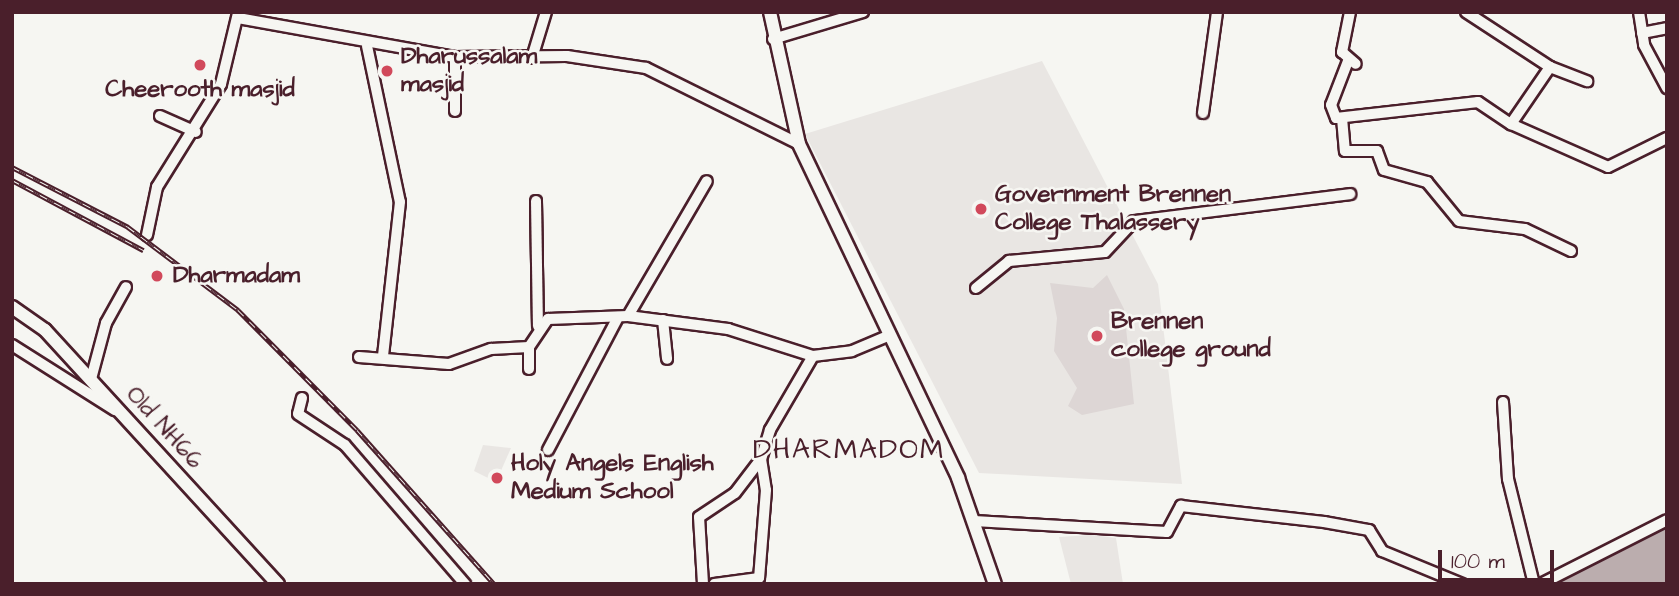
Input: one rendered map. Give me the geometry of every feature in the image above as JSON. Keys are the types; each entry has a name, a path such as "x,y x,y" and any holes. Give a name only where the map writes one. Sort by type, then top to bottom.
{"main road":[{"path":"770,12 773,39 799,144 890,335 974,521 995,584"},
{"name":"Old NH66","path":"12,307 45,330 278,584"}],"street":[{"path":"531,58 546,12"},
{"path":"773,39 863,12"},
{"path":"1203,113 1217,12"},
{"path":"1350,12 1341,45 1352,62 1331,105 1332,116 1342,118 1478,102 1511,124 1608,167 1667,138"},
{"path":"1466,12 1550,67 1587,81"},
{"path":"1639,12 1642,33 1667,88"},
{"path":"147,235 157,187 196,132 221,84 238,15 367,46 454,57 531,58 646,68 799,144"},
{"path":"1642,33 1667,28"},
{"path":"367,46 400,202 383,356"},
{"path":"454,57 455,111"},
{"path":"1511,124 1550,67"},
{"path":"160,116 196,132"},
{"path":"1342,118 1345,151 1377,150 1384,170 1427,182 1459,221 1525,229 1571,251"},
{"path":"548,450 623,316 707,181"},
{"path":"976,288 1009,261 1105,252 1134,220 1350,194"},
{"path":"529,369 530,347 538,326 536,201"},
{"path":"137,211 150,217"},
{"path":"91,379 106,323 126,287"},
{"path":"538,326 555,318 623,316 663,320 728,330 813,356 852,351 890,335"},
{"path":"663,320 667,359"},
{"path":"12,345 124,415"},
{"path":"359,357 383,356 449,364 491,349 530,347"},
{"path":"703,584 699,517 745,484 761,459 770,430 813,356"},
{"path":"302,398 299,414 345,445 465,584"},
{"path":"1503,402 1508,479 1534,584"},
{"path":"714,584 759,578 766,490 761,459"},
{"path":"974,521 1167,532 1181,506 1324,522 1370,530 1382,551 1462,584"},
{"path":"1541,584 1667,520"}],"shaded area":[{"name":"Government Brennen College Thalassery","path":"1042,61 1158,284 1182,484 979,473 805,134"},
{"path":"1107,275 1124,309 1134,404 1082,415 1068,406 1077,388 1054,351 1057,318 1050,283 1093,288"},
{"path":"483,445 511,448 496,482 474,471"},
{"path":"1667,525 1667,584 1547,584"},
{"path":"1091,535 1116,538 1123,584 1071,584 1059,537"}],"railway":[{"path":"12,167 128,227 238,310 357,430 494,584"},
{"path":"12,180 143,250"}],"place":[{"name":"Cheerooth masjid","path":"200,65"},
{"name":"Dharussalam masjid","path":"387,71"},
{"name":"Government Brennen College Thalassery","path":"981,209"},
{"name":"Dharmadam","path":"157,276"},
{"name":"Brennen college ground","path":"1097,336"},
{"name":"Holy Angels English Medium School","path":"497,478"}],"district":[{"name":"DHARMADOM","path":"849,450"}]}
